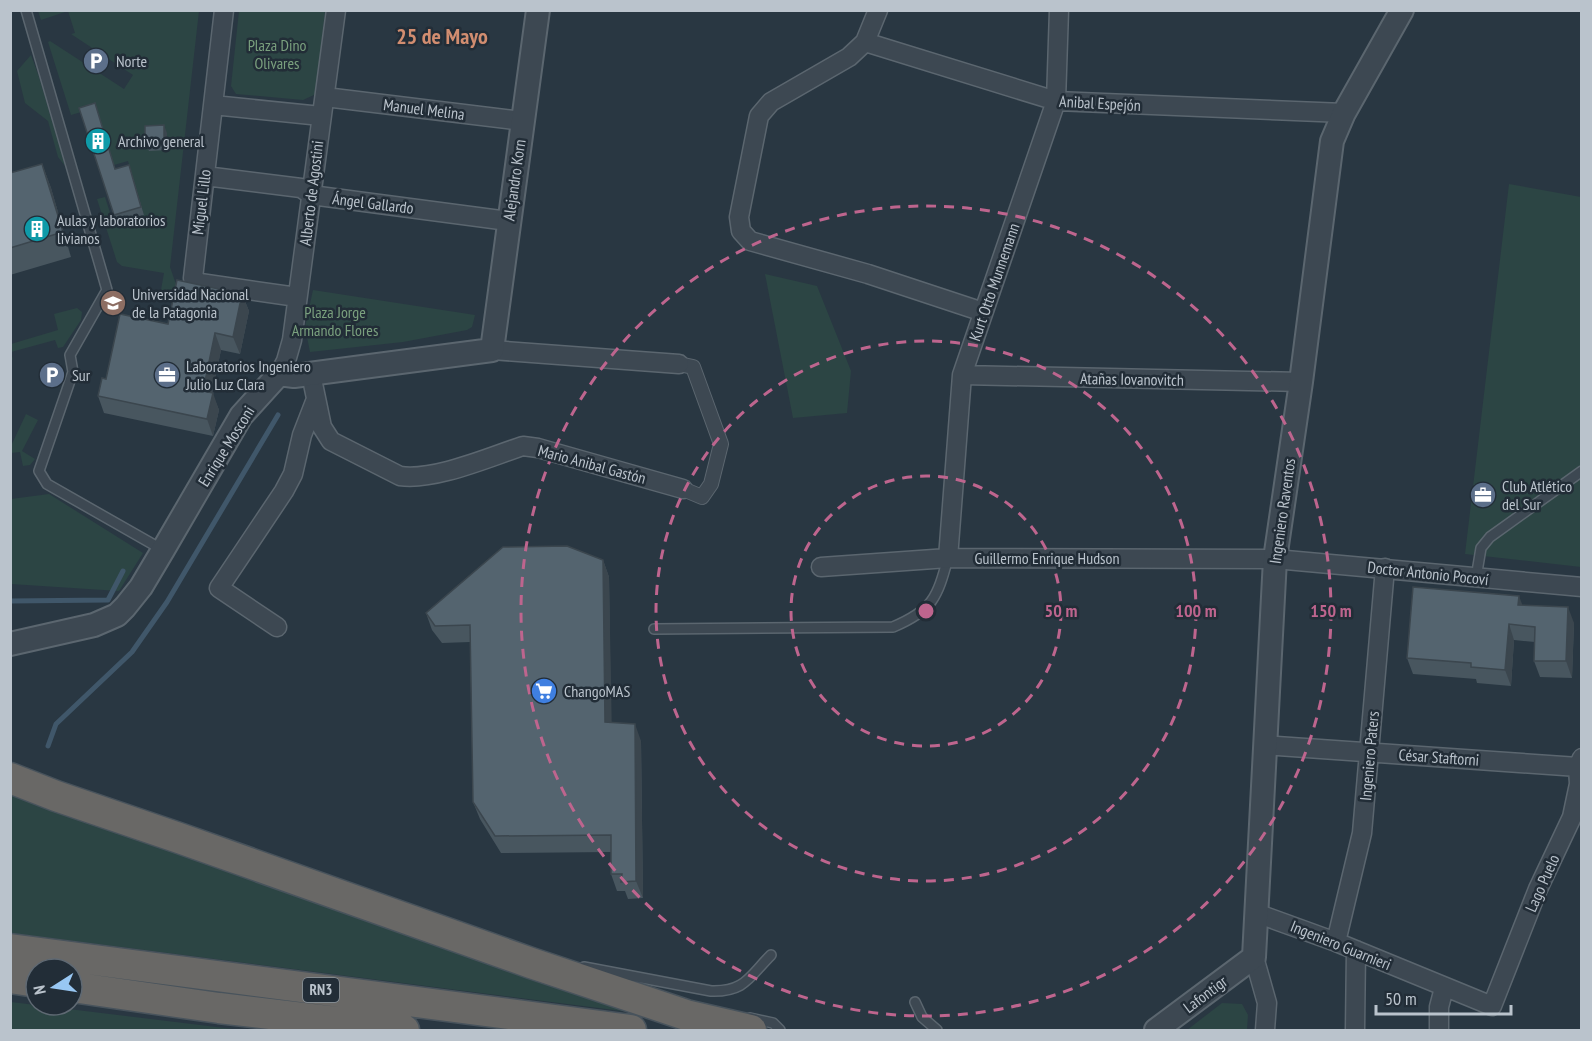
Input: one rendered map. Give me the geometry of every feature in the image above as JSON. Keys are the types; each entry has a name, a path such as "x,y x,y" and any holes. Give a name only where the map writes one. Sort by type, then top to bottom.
{"highway":[{"path":"10,778 485,947 694,1011 747,1023"},
{"name":"RN3","path":"10,949 631,1030"},
{"name":"RN3","path":"84,989 219,1008 404,1030"},
{"path":"219,1008 308,1030"}],"street":[{"name":"Miguel Lillo","path":"224,10 192,275 200,283 297,297"},
{"name":"Alberto de Agostini","path":"279,374 286,361 292,340 336,10"},
{"name":"Alejandro Korn","path":"492,351 538,10"},
{"path":"878,10 865,42 849,57 771,102 759,116 739,217 741,231 750,241 868,274 983,312"},
{"name":"Kurt Otto Munnemann","path":"948,558 962,375 1056,101 1059,10"},
{"name":"Ingeniero Raventos","path":"1265,1030 1267,1003 1254,957 1275,559 1301,382 1332,141 1344,113 1402,10"},
{"name":"Anibal Espejón","path":"865,42 1056,101 1344,113"},
{"name":"Manuel Melina","path":"325,97 522,121"},
{"path":"213,105 321,116"},
{"name":"Ángel Gallardo","path":"205,176 301,188 311,195 508,221"},
{"path":"279,374 294,376 492,351 679,364 693,367 721,444 711,484 702,497 683,489"},
{"name":"Enrique Mosconi","path":"10,644 94,625 117,615 126,608 141,587 241,416 279,374"},
{"name":"Mario Anibal Gastón","path":"311,374 322,427 332,441 400,476 412,478 431,475 523,446 538,448 683,489"},
{"name":"Atañas Iovanovitch","path":"962,375 1301,382"},
{"path":"277,627 219,588 293,474 302,435 316,399"},
{"name":"Guillermo Enrique Hudson","path":"820,567 948,558 1275,559"},
{"name":"Doctor Antonio Pocoví","path":"1275,559 1581,587"},
{"name":"Ingeniero Paters","path":"1336,942 1362,833 1385,568"},
{"name":"César Staftorni","path":"1264,745 1580,763"},
{"name":"Lago Puelo","path":"1492,1006 1538,890 1572,817 1579,784 1580,763"},
{"name":"Ingeniero Guarnieri","path":"1256,913 1336,942 1492,1006"},
{"path":"1355,1030 1356,950"},
{"name":"Lafontigr","path":"1156,1030 1254,957"},
{"path":"1439,1030 1439,1007 1444,988"}],"lane":[{"path":"26,10 106,290 70,355 73,372 39,471 47,484 163,550"},
{"path":"1476,578 1481,548 1490,537 1581,471"},
{"path":"654,629 893,627 912,619 929,606 940,588 948,558"},
{"path":"485,947 564,963"},
{"path":"575,965 711,991 728,992 745,984 771,955"},
{"path":"915,1002 922,1017 937,1030"},
{"path":"747,1023 773,1023 780,1030"}],"green space":[{"path":"38,11 68,11 41,20"},
{"path":"68,11 199,11 170,267 179,293 161,290 164,273 122,266 117,262 97,199 105,197 114,225 144,215 128,161 114,165 95,108 71,115 48,42 50,41 124,89 133,75 71,34 75,33"},
{"name":"Plaza Dino Olivares","path":"239,11 325,11 316,94 303,100 236,94 231,86"},
{"path":"31,55 65,166 58,157 48,121 25,103 17,71"},
{"path":"1509,184 1581,197 1581,567 1465,554"},
{"path":"765,274 817,286 851,371 847,413 793,418"},
{"name":"Plaza Jorge Armando Flores","path":"313,290 475,315 472,327 467,330 403,342 310,352 305,327"},
{"path":"77,308 82,312 81,320 63,347 58,348 55,340 11,352 11,344 58,330 54,314"},
{"path":"26,414 38,420 22,451 35,459 30,465 23,466 20,452 11,453 11,446"},
{"path":"49,494 143,553 119,591 11,584 11,499"},
{"path":"11,790 669,1017 11,933"},
{"path":"10,1002 24,1004 24,1017 84,1017 84,1011 241,1030 11,1030"},
{"path":"1222,1003 1242,1004 1248,1015 1247,1030 1187,1030"}],"building":[{"path":"95,103 115,169 129,165 141,207 114,215 79,108"},
{"path":"164,125 164,141 145,142 145,126"},
{"path":"42,164 63,232 10,248 10,173"},
{"name":"Laboratorios Ingeniero Julio Luz Clara","path":"177,280 242,294 233,337 215,333 203,391 213,393 207,419 98,396 102,378 106,379 120,314 168,324"},
{"name":"ChangoMAS","path":"567,546 603,560 605,722 635,724 636,881 621,882 622,874 611,874 611,835 495,836 473,802 470,625 435,626 426,613 503,547"},
{"path":"1413,587 1519,596 1518,605 1568,607 1566,661 1534,661 1535,627 1509,624 1505,670 1471,667 1471,663 1407,658"}],"waterway":[{"path":"48,746 56,724 132,652 167,602 278,415"},
{"path":"10,601 108,600 123,571"}],"place":[{"name":"Norte","path":"96,61"},
{"name":"Archivo general","path":"98,141"},
{"name":"Aulas y laboratorios livianos","path":"37,229"},
{"name":"Universidad Nacional de la Patagonia","path":"113,303"},
{"name":"Sur","path":"52,375"},
{"name":"Laboratorios Ingeniero Julio Luz Clara","path":"167,375"},
{"name":"Club Atlético del Sur","path":"1483,495"},
{"name":"ChangoMAS","path":"544,691"}],"district":[{"name":"25 de Mayo","path":"442,36"}]}
